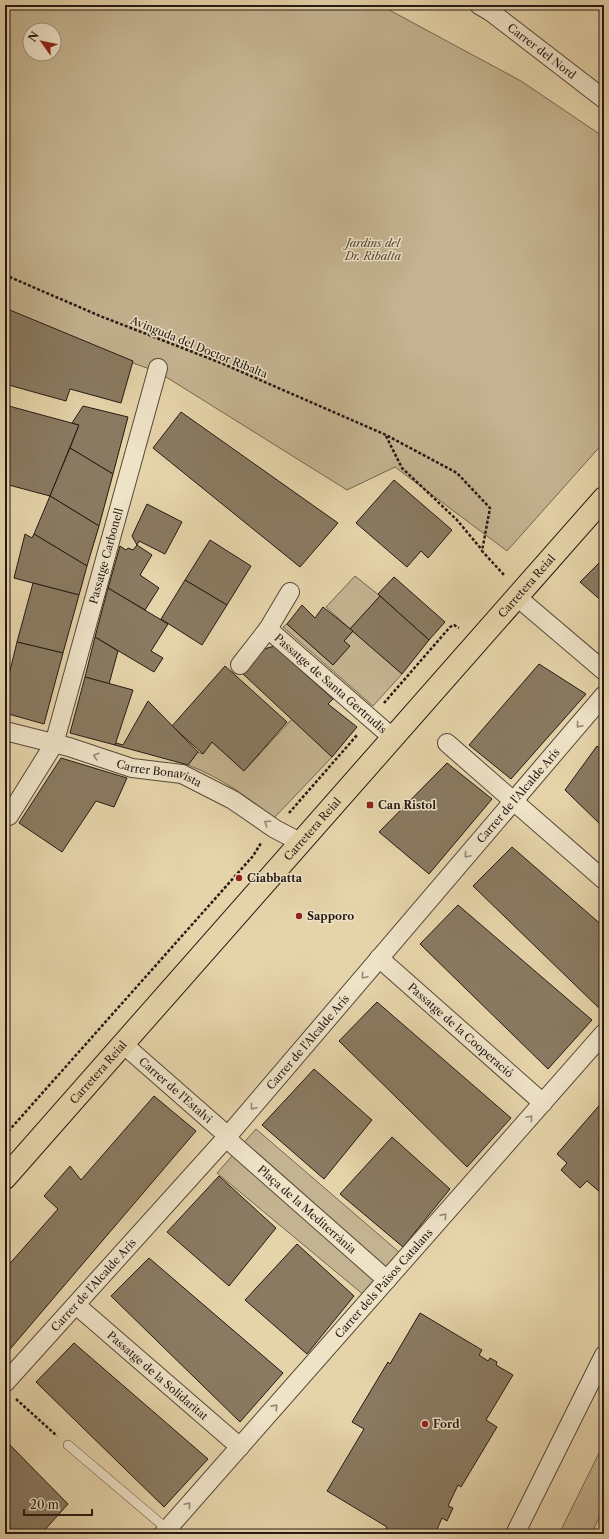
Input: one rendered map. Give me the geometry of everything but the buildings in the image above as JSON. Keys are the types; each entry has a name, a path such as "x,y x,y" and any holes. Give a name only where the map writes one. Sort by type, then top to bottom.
{"main road":[{"name":"Carretera Reial","path":"5,1178 604,498"}],"street":[{"name":"Carrer del Nord","path":"480,5 492,12 604,99"},
{"name":"Passatge Carbonell","path":"9,816 54,744 158,368"},
{"path":"240,665 268,629 290,592"},
{"path":"517,597 604,671"},
{"name":"Passatge de Santa Gertrudis","path":"268,629 393,738"},
{"name":"Carrer de l'Alcalde Arís","path":"8,1388 76,1306 227,1137 604,695"},
{"name":"Carrer Bonavista","path":"5,731 54,744 132,768 182,774 233,800 275,829 300,842"},
{"path":"446,743 514,800 604,880"},
{"name":"Passatge de la Cooperació","path":"379,958 543,1103"},
{"name":"Carrer dels Països Catalans","path":"165,1532 604,1033"},
{"name":"Carrer de l'Estalvi","path":"123,1044 227,1137"},
{"name":"Plaça de la Mediterrània","path":"227,1137 387,1280"},
{"name":"Passatge de la Solidaritat","path":"76,1306 240,1447"},
{"path":"515,1534 604,1355"}],"lane":[{"path":"68,1446 165,1532"}],"path":[{"name":"Avinguda del Doctor Ribalta","path":"5,275 100,316 221,363 386,436 457,473 490,508 482,551"},
{"path":"386,436 402,468 457,520 482,551 508,579 517,597"},
{"path":"5,1136 275,829 450,627"},
{"path":"8,1388 68,1446"}],"green space":[{"name":"Jardins del Dr. Ribalta","path":"5,5 380,5 521,81 604,137 604,442 507,551 395,467 347,490 158,372 5,317"},
{"path":"355,576 380,596 350,629 326,607"},
{"path":"287,624 333,665 349,646 344,641 353,631 402,674 373,706 283,627"},
{"path":"292,719 332,757 274,818 233,788 188,765 198,752 203,754 212,742 244,771"},
{"path":"256,1129 399,1252 365,1296 217,1173"},
{"path":"604,1443 604,1508 591,1534 559,1534"}],"place":[{"name":"Can Ristol","path":"370,805"},
{"name":"Ciabbatta","path":"239,878"},
{"name":"Sapporo","path":"299,916"},
{"name":"Ford","path":"425,1424"}]}
